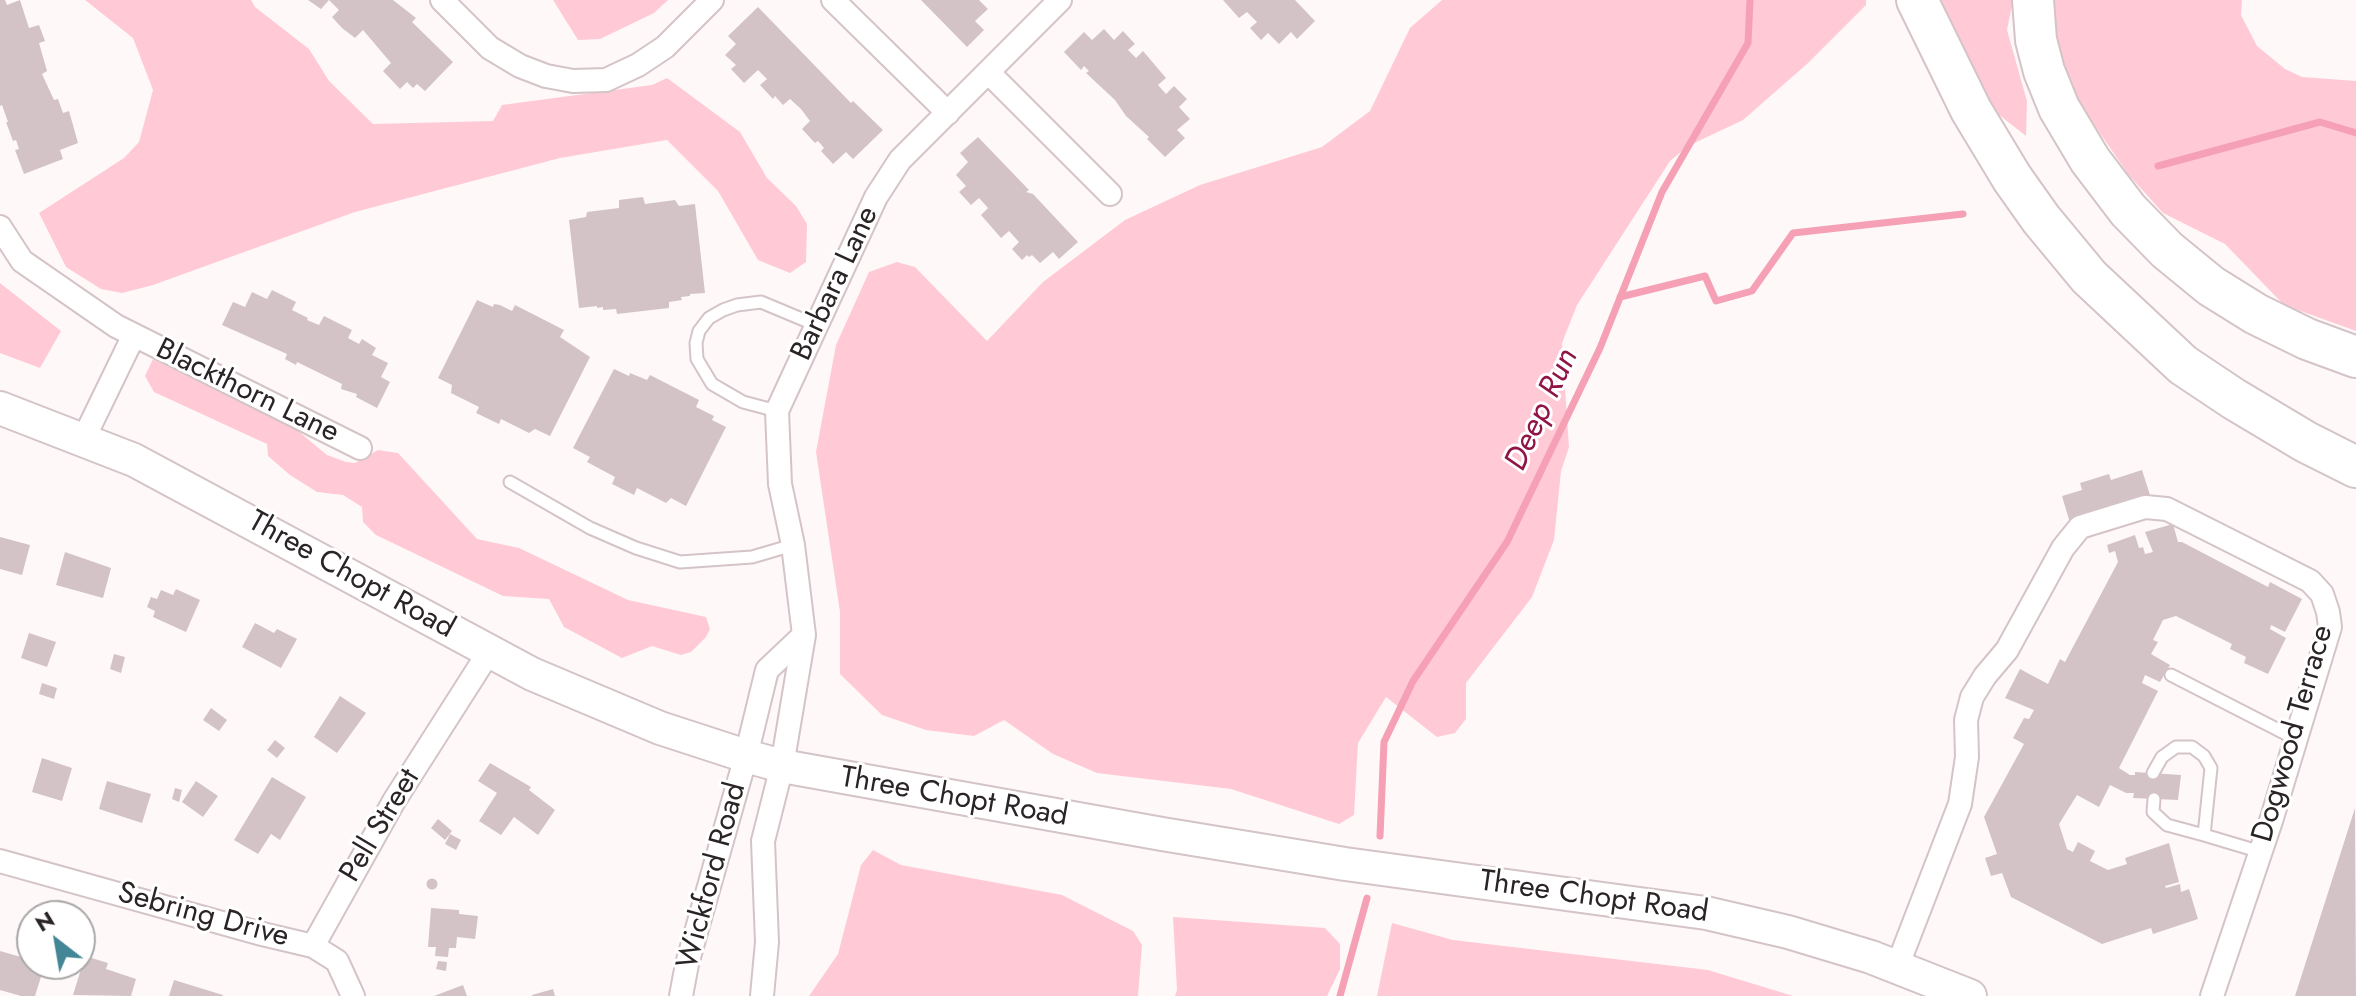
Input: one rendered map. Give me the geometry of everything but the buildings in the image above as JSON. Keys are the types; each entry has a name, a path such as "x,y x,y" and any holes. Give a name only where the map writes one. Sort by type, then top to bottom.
{"highway":[{"path":"1917,0 1971,110 2012,178 2089,277 2183,365 2246,407 2356,467"},
{"path":"2033,0 2036,40 2059,108 2090,160 2128,210 2167,250 2211,286 2256,314 2307,339 2356,357"}],"main road":[{"name":"Three Chopt Road","path":"0,408 134,460 489,652 587,699 660,728 746,756 782,766 1299,856 1706,913 1788,932 1897,967 1970,996"}],"street":[{"path":"442,0 490,48 533,71 573,81 606,80 638,65 665,47 712,0"},
{"path":"833,0 948,113"},
{"name":"Barbara Lane","path":"782,766 804,635 793,545 780,484 777,411 876,197 900,160 1060,0"},
{"path":"988,72 1110,194"},
{"name":"Blackthorn Lane","path":"0,227 22,261 116,326 360,448"},
{"name":"Blackthorn Lane","path":"83,440 134,335"},
{"name":"Dogwood Terrace","path":"1897,967 1960,804 1967,757 1966,720 1972,697 2007,650 2063,548 2080,527 2145,507 2167,509 2310,581 2322,594 2330,627 2261,852 2212,996"},
{"path":"746,756 767,670 804,635"},
{"name":"Pell Street","path":"313,946 394,801 489,652"},
{"name":"Wickford Road","path":"681,996 701,910 746,756"},
{"name":"Wickford Road","path":"762,996 767,942 763,841 782,766"},
{"name":"Sebring Drive","path":"0,861 313,946"},
{"path":"313,946 337,961 353,996"}],"lane":[{"path":"777,411 743,402 712,384 697,359 699,331 709,318 723,310 761,302 816,325"},
{"path":"510,482 590,528 636,548 680,562 752,557 793,545"},
{"path":"2171,675 2296,739"},
{"path":"2153,773 2162,757 2176,747 2192,747 2204,756 2211,768 2204,835"},
{"path":"2154,799 2153,812 2167,825 2261,852"}],"shaded area":[{"path":"85,0 251,0 255,7 309,49 329,81 373,124 493,121 502,105 652,85 667,78 740,132 767,178 796,206 807,224 806,262 790,273 758,260 718,191 667,140 560,158 355,212 153,285 122,293 101,289 66,267 39,213 124,158 139,142 153,90 133,38"},
{"path":"553,0 668,0 654,13 600,39 578,40"},
{"path":"1442,0 1866,0 1866,5 1807,64 1743,120 1688,146 1670,161 1577,305 1562,343 1569,447 1561,471 1554,540 1532,597 1466,683 1466,719 1455,733 1437,737 1386,697 1358,743 1354,815 1339,824 1231,789 1097,773 1053,754 1004,720 974,736 926,730 882,715 840,674 840,612 816,452 836,345 869,272 897,262 915,267 987,341 1043,282 1125,220 1200,185 1322,147 1370,111 1410,28"},
{"path":"1926,0 2013,0 2007,30 2027,101 2026,136 1998,114"},
{"path":"2049,0 2242,0 2241,15 2257,46 2285,69 2302,77 2356,81 2356,331 2284,305 2225,244 2163,213 2128,174 2082,107 2047,24"},
{"path":"0,283 61,331 40,368 0,353"},
{"path":"153,359 298,431 327,455 355,463 378,450 398,453 477,539 519,548 628,600 706,617 710,629 691,652 681,655 652,646 622,658 564,627 549,599 503,596 376,535 363,522 362,507 343,495 317,492 290,475 268,456 267,444 154,392 145,376"},
{"path":"873,850 901,865 1062,895 1133,931 1142,945 1138,996 809,996 838,954 861,865"},
{"path":"1173,917 1325,928 1340,944 1340,969 1327,996 1175,996"},
{"path":"1392,923 1453,940 1708,970 1793,996 1377,996"}],"waterway":[{"name":"Deep Run","path":"1380,836 1384,742 1413,681 1507,542 1600,348 1662,192 1748,43 1750,0"},
{"path":"2158,166 2320,122 2356,133"},
{"path":"1620,297 1705,276 1716,301 1752,291 1793,233 1963,214"},
{"name":"Deep Run","path":"1340,996 1367,898"}]}
